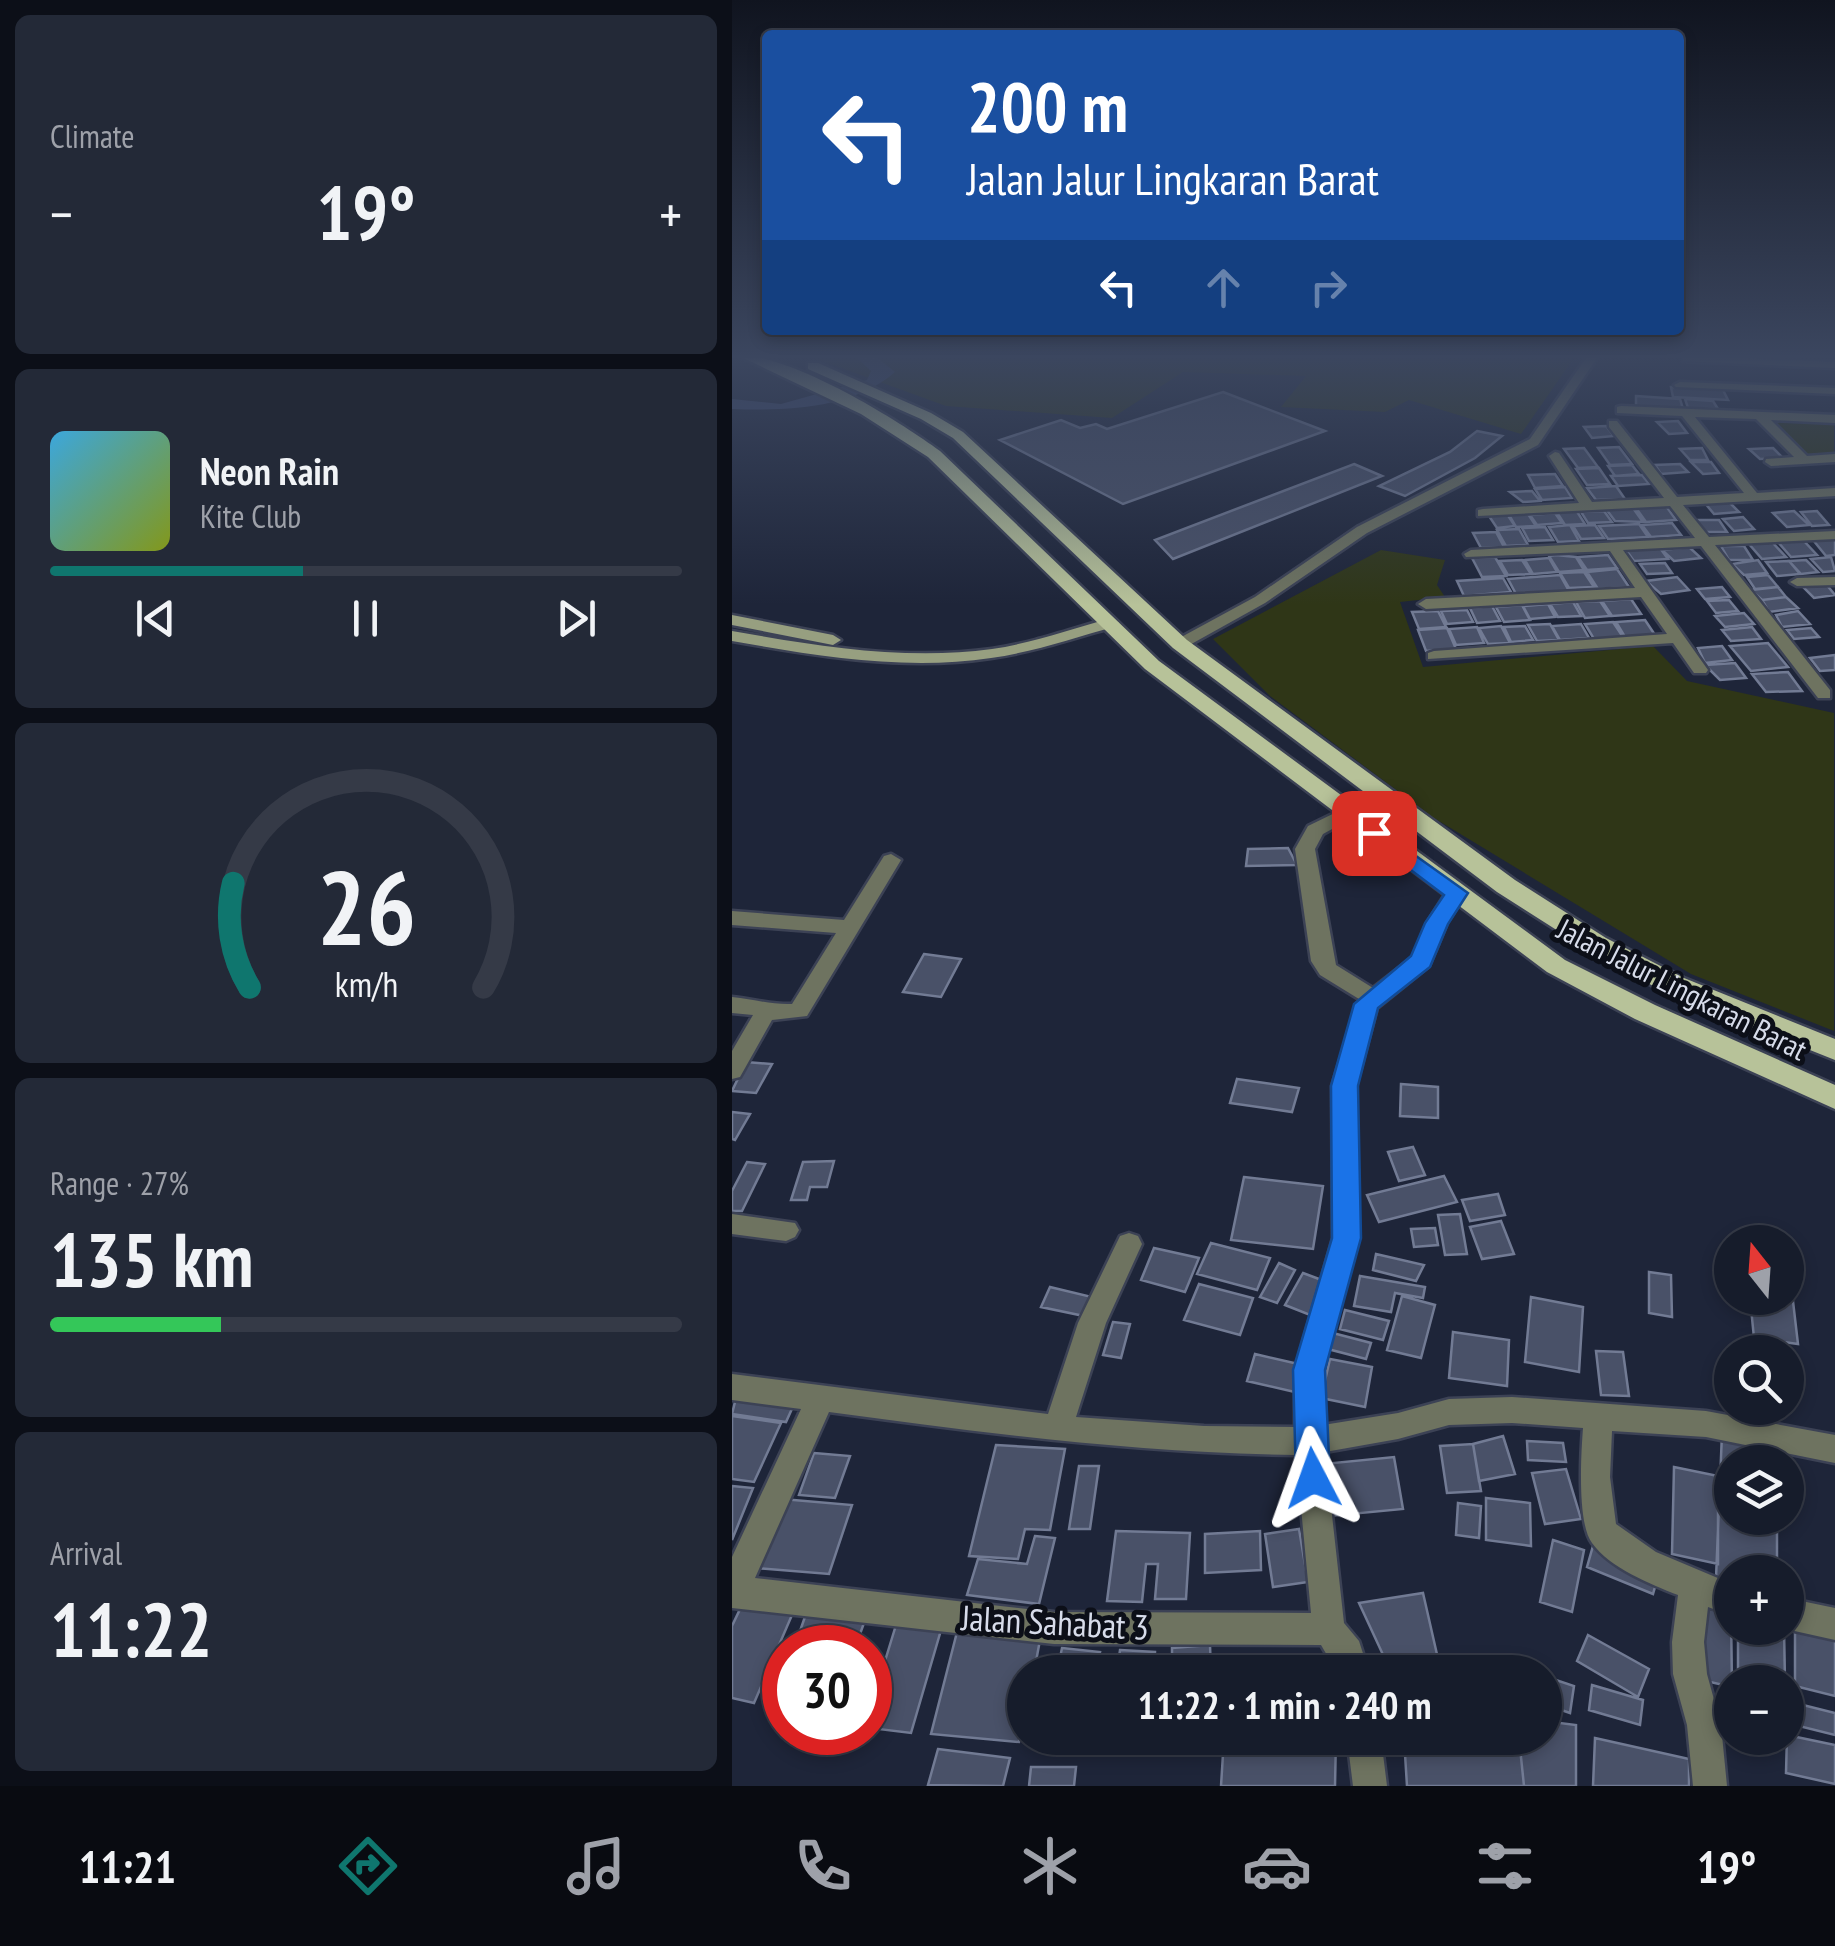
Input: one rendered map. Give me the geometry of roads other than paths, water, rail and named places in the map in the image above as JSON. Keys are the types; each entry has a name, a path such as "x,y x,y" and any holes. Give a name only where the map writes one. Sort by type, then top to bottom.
{"main road":[{"name":"Jalan Jalur Lingkaran Barat","path":"914,438 1152,665 1556,966 1645,1012 1834,1098"},
{"name":"Jalan Jalur Lingkaran Barat","path":"963,438 1180,644 1506,886 1598,944 1674,985 1834,1050"},
{"path":"1020,537 1058,527"},
{"path":"732,620 822,639 952,645 1107,619"},
{"path":"732,636 808,650 969,656 1018,649 1107,619"}],"street":[{"path":"1180,644 1260,600 1362,530 1537,438"},
{"path":"1631,438 1704,542 1824,694"},
{"path":"1706,438 1754,497"},
{"path":"1782,438 1804,460"},
{"path":"1555,456 1588,506"},
{"path":"1772,462 1834,458"},
{"path":"1483,513 1834,492"},
{"path":"1471,554 1834,534"},
{"path":"1614,547 1700,670"},
{"path":"1796,582 1834,581"},
{"path":"1426,604 1643,592"},
{"path":"1434,656 1676,638"},
{"path":"1347,813 1314,830 1305,849 1322,961 1328,970 1372,997"},
{"path":"765,1013 799,1011 891,860"},
{"path":"1349,1655 1329,1629 1309,1441 1312,1349 1346,1238 1344,1086 1366,1004 1422,961 1436,923 1456,893"},
{"path":"732,918 850,927"},
{"path":"732,1005 762,1008 765,1013"},
{"path":"732,1072 765,1013"},
{"path":"732,1224 786,1230"},
{"path":"1058,1429 1092,1323 1128,1244"},
{"path":"732,1388 1058,1429 1204,1440 1309,1441 1462,1410 1598,1414 1729,1426 1834,1449"},
{"path":"732,1591 820,1400"},
{"path":"1598,1414 1595,1477 1602,1532 1616,1545 1714,1594"},
{"path":"1695,1587 1688,1642 1690,1674 1704,1726 1710,1786"},
{"name":"Jalan Sahabat 3","path":"732,1591 957,1620 1054,1628 1329,1629"},
{"path":"1804,1618 1834,1624"},
{"path":"1366,1755 1370,1786"}]}
